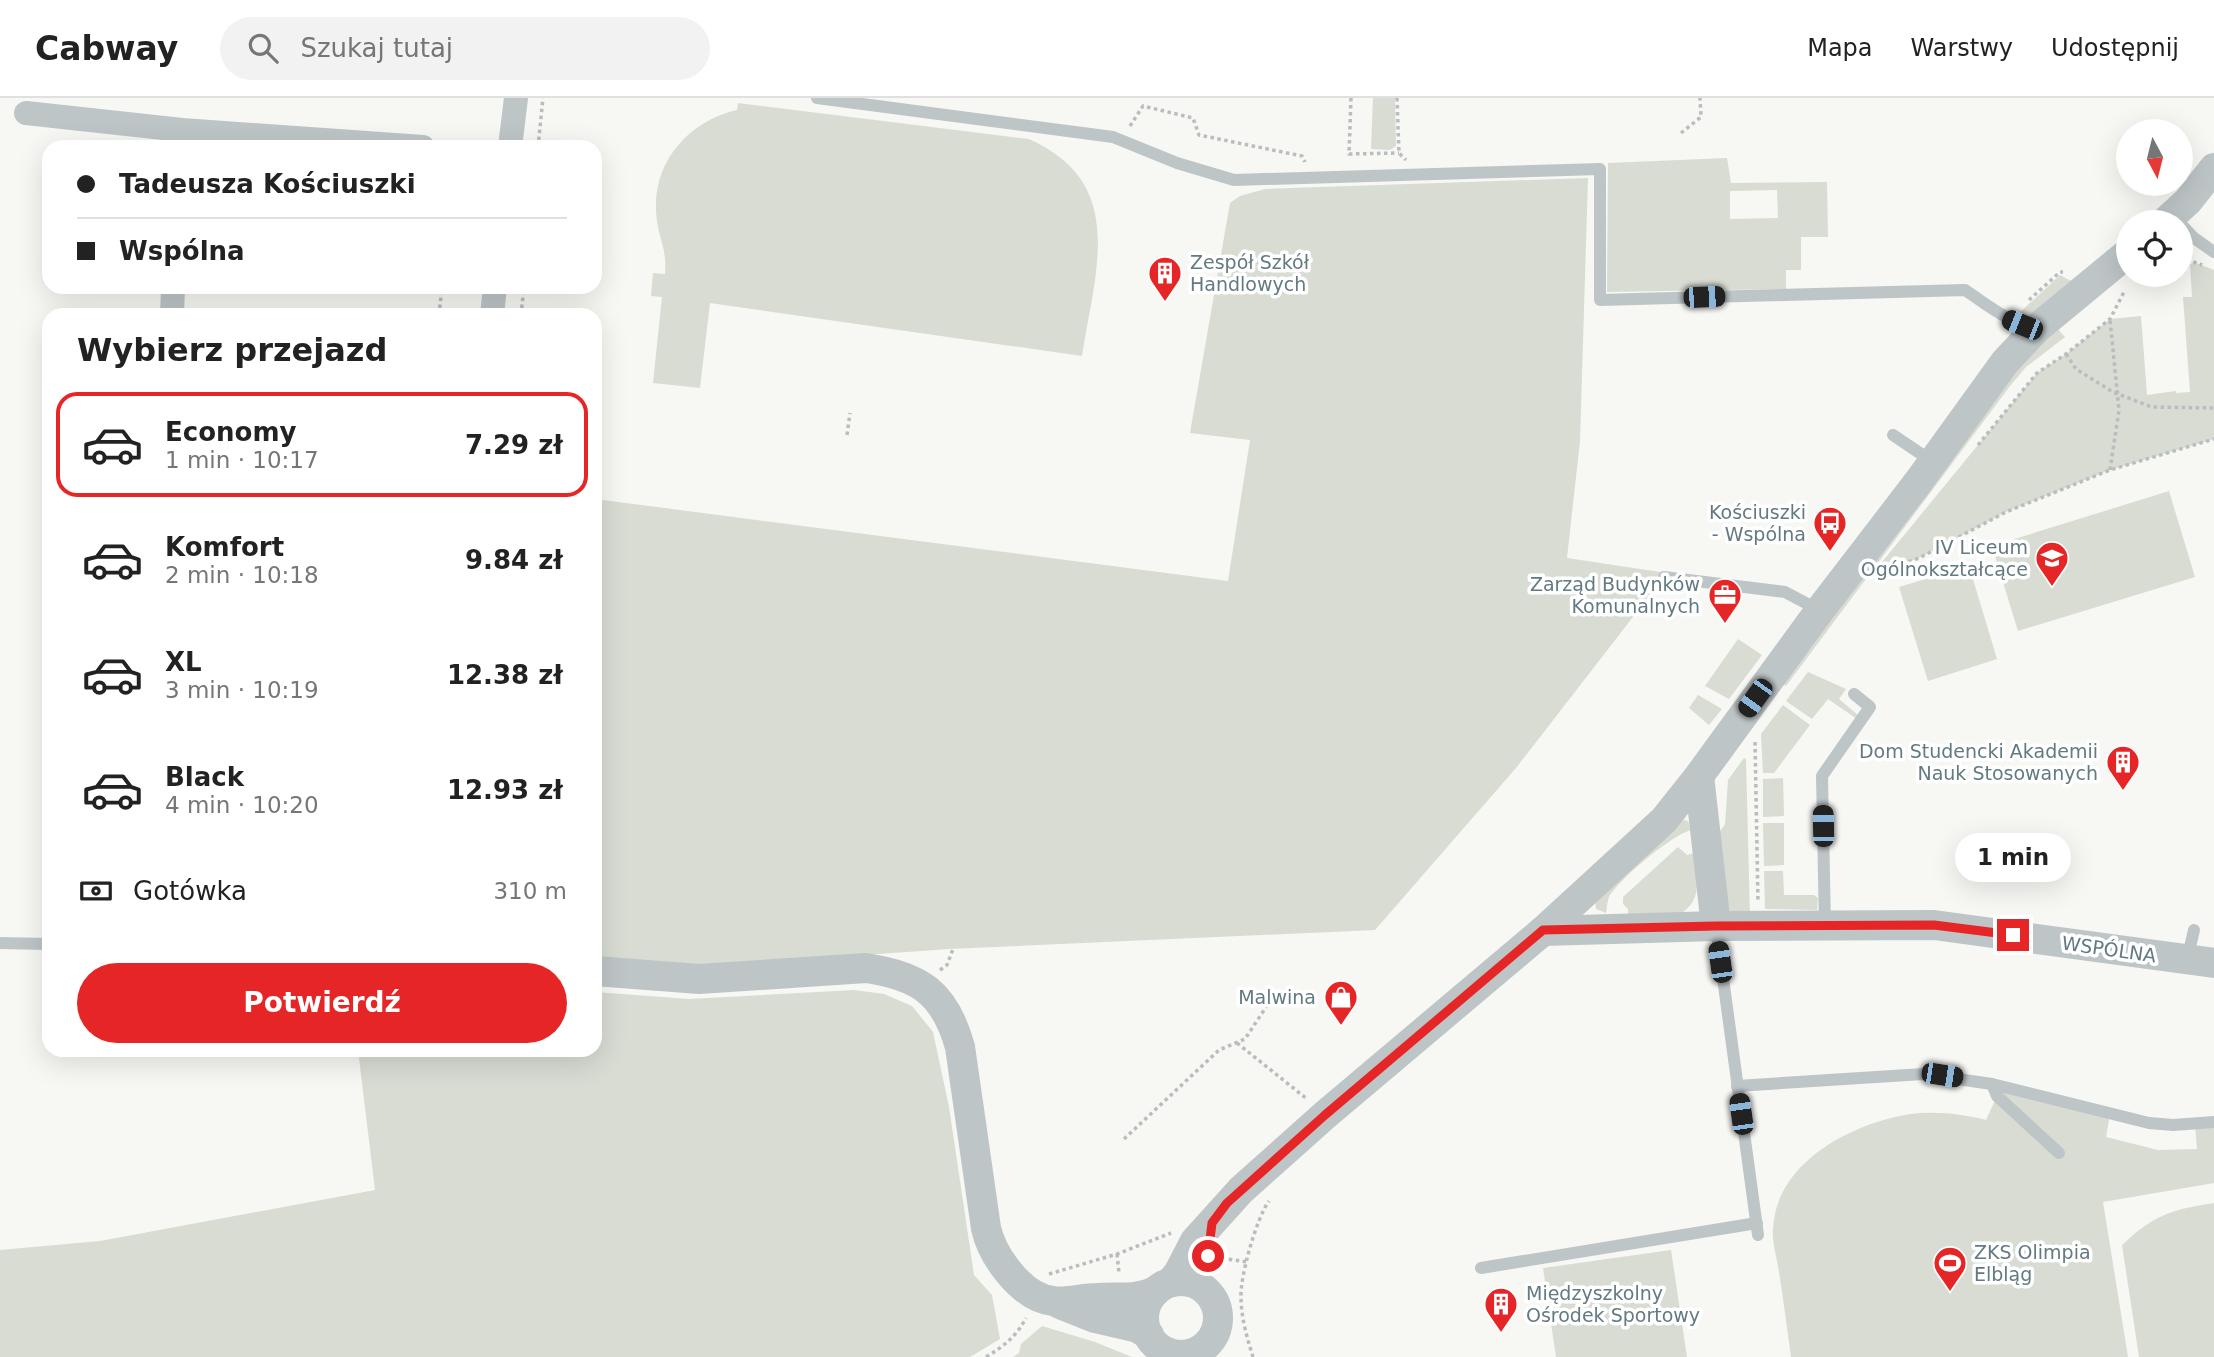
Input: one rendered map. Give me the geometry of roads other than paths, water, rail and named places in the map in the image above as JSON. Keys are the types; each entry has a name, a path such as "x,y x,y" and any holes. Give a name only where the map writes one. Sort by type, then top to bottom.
{"street":[{"path":"511,140 516,98"},
{"path":"26,113 181,138 235,140"},
{"path":"2183,210 2214,168"},
{"path":"1149,1335 1146,1307 1179,1272 1195,1241 1227,1203 1325,1115 1543,930 1664,820 2005,362 2040,325 2116,263"},
{"path":"1699,776 1716,926"},
{"name":"WSPÓLNA","path":"1543,930 1934,925 2201,962"},
{"path":"602,972 699,979 866,968 892,972 920,984 937,999 949,1016 960,1048 984,1219 992,1250 1007,1270 1095,1318 1138,1328 1161,1348 1170,1352 1189,1355 1206,1345 1217,1328"},
{"path":"1212,1223 1205,1272 1208,1292 1217,1309 1217,1340 1224,1357"},
{"path":"1047,1291 1133,1299 1164,1287 1191,1282 1208,1292"}],"lane":[{"path":"817,98 1113,137 1178,163 1234,180 1600,169 1600,300 1965,290 2008,319 2022,325 2040,325"},
{"path":"2193,237 2214,252"},
{"path":"1893,435 1933,462"},
{"path":"1664,577 1785,592 1819,610"},
{"path":"1825,926 1822,776 1870,707 1854,694"},
{"path":"1481,1268 1757,1229 1716,926"},
{"path":"2194,930 2201,962"},
{"path":"0,943 42,944"},
{"path":"1737,1086 1905,1073 1942,1075 1992,1084 2149,1123 2173,1125 2214,1122"},
{"path":"1992,1084 1997,1096 2059,1153"}],"place":[{"name":"Zespół Szkół Handlowych","path":"1165,303"},
{"name":"Kościuszki - Wspólna","path":"1830,553"},
{"name":"IV Liceum Ogólnokształcące","path":"2052,588"},
{"name":"Zarząd Budynków Komunalnych","path":"1725,625"},
{"name":"Dom Studencki Akademii Nauk Stosowanych","path":"2123,792"},
{"name":"Malwina","path":"1341,1027"},
{"name":"ZKS Olimpia Elbląg","path":"1950,1293"},
{"name":"Międzyszkolny Ośrodek Sportowy","path":"1501,1334"}]}
